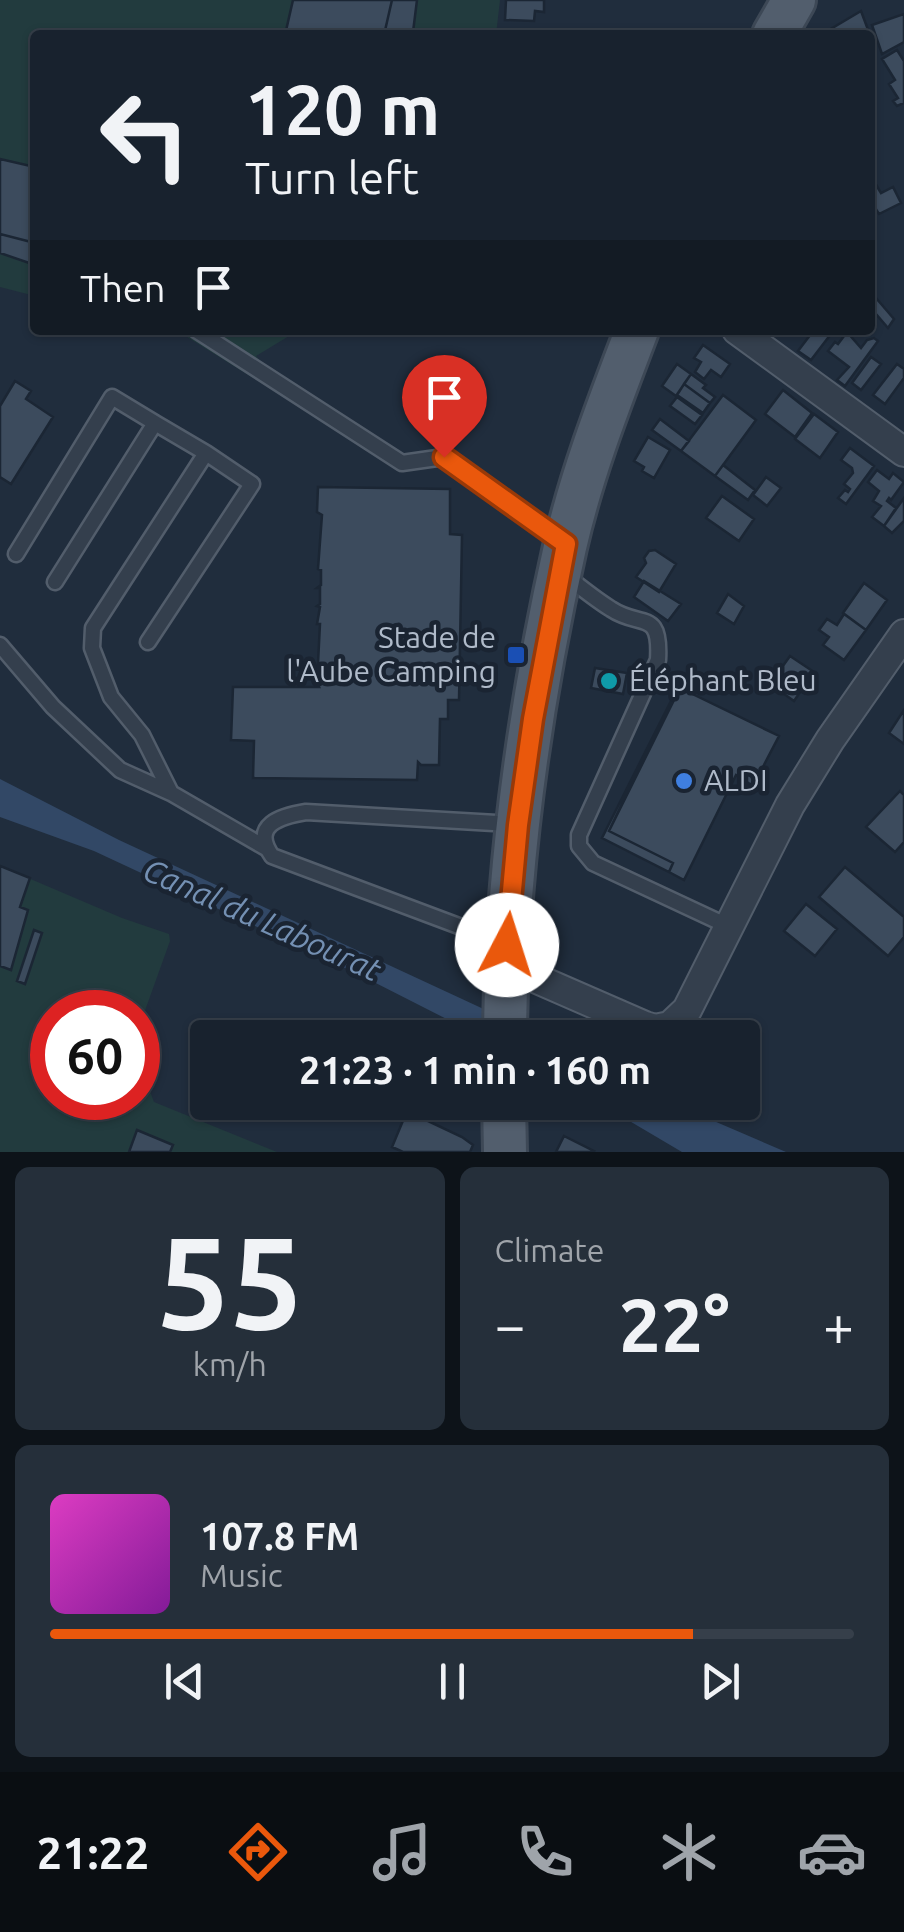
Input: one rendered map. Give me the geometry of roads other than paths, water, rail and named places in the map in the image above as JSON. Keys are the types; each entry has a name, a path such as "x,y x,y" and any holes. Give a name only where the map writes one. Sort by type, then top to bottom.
{"main road":[{"path":"777,30 794,0"},
{"path":"505,988 518,825 538,684 563,558 601,424 635,335"},
{"path":"505,1120 506,1152"}],"street":[{"path":"744,335 904,452"},
{"path":"505,988 645,1026 670,1026 687,1010 790,805 904,634"}],"lane":[{"path":"204,335 402,462 444,457 563,558 616,613 644,619 657,631 658,660 578,835 579,846 594,863 730,928"},
{"path":"16,554 112,397 252,484 148,642"},
{"path":"55,582 155,423"},
{"path":"171,792 142,735 111,697 92,648 92,628 206,454"},
{"path":"0,644 53,707 120,770 171,792 266,848 272,856 505,988"},
{"path":"266,848 270,823 306,812 518,825"}],"water":[{"name":"Canal du Labourat","path":"0,779 119,840 507,1020 449,1020 94,851 0,817"},
{"path":"628,1120 712,1120 786,1152 682,1152"}],"place":[{"name":"Stade de l'Aube Camping","path":"516,655"},
{"name":"Éléphant Bleu","path":"609,681"},
{"name":"ALDI","path":"684,781"}]}
